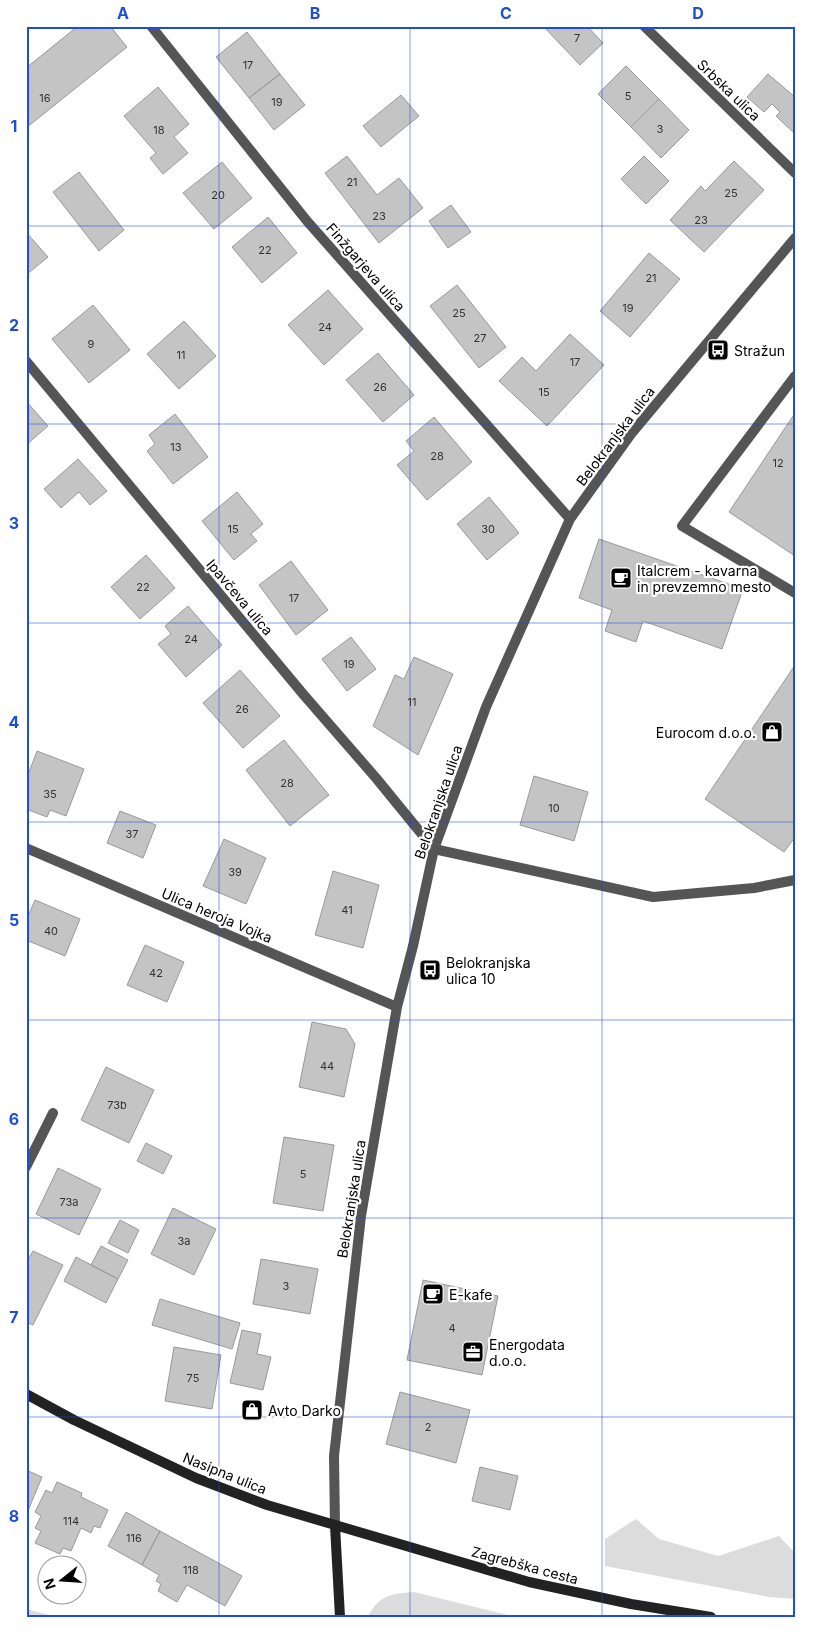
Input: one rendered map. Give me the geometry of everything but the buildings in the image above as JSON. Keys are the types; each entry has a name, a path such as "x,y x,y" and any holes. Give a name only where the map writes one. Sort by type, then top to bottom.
{"street":[{"name":"Finžgarjeva ulica","path":"151,26 307,221 570,519"},
{"name":"Srbska ulica","path":"644,26 795,173"},
{"name":"Belokranjska ulica","path":"335,1526 334,1456 360,1216 397,1007 434,849 486,707 570,519 631,434 795,238"},
{"name":"Ipavčeva ulica","path":"26,361 434,849"},
{"path":"795,376 682,526 795,593"},
{"name":"Ulica heroja Vojka","path":"26,848 397,1007"},
{"path":"434,849 653,897 754,888 795,880"},
{"path":"26,1167 53,1114"},
{"name":"Nasipna ulica","path":"26,1394 74,1420 196,1478 267,1505 335,1526"},
{"path":"335,1526 340,1617"},
{"name":"Zagrebška cesta","path":"335,1526 529,1582 631,1604 711,1617"}],"shaded area":[{"path":"636,1519 659,1539 718,1556 779,1536 795,1553 795,1599 769,1597 605,1566 605,1539"},
{"path":"414,1592 516,1617 368,1617 372,1609 387,1597"},
{"path":"26,1609 57,1617 26,1617"}],"place":[{"name":"Stražun","path":"718,350"},
{"name":"Italcrem - kavarna in prevzemno mesto","path":"621,578"},
{"name":"Eurocom d.o.o.","path":"772,732"},
{"name":"Belokranjska ulica 10","path":"430,970"},
{"name":"E-kafe","path":"433,1294"},
{"name":"Energodata d.o.o.","path":"473,1352"},
{"name":"Avto Darko","path":"252,1410"}]}
